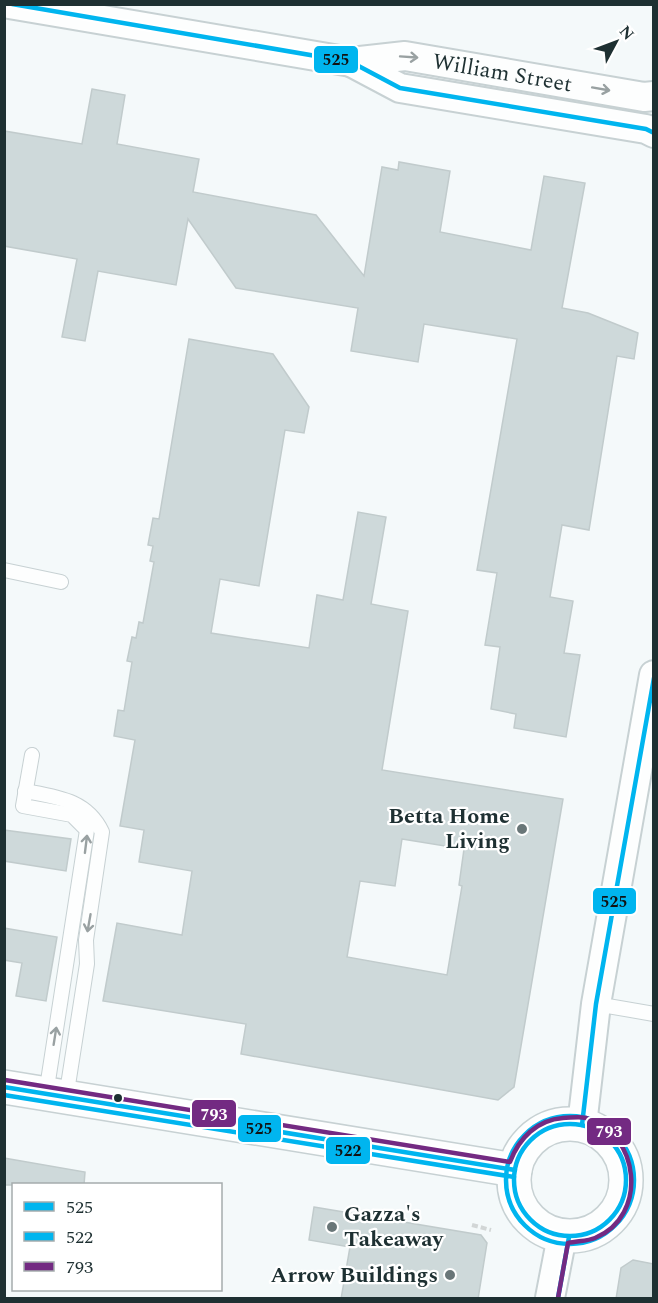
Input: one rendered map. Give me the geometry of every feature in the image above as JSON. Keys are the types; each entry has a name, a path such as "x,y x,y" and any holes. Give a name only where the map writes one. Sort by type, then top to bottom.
{"main road":[{"path":"4,1087 514,1170"},
{"path":"564,1124 582,1125 599,1132 613,1143 623,1159 627,1178 639,1197 618,1211 594,1232 578,1236 562,1236 544,1230 530,1220 520,1205 514,1188 514,1170 520,1152 531,1138 546,1128 564,1124"}],"street":[{"name":"William Street","path":"9,4 351,62 405,56 644,97 654,96"},
{"name":"William Street","path":"351,62 400,88 646,129 654,133"},
{"path":"582,1125 596,1004 654,675"},
{"path":"550,1299 562,1236"}],"lane":[{"path":"4,570 61,582"},
{"path":"32,755 23,806 72,815 87,830 56,1096"},
{"path":"25,791 75,803 88,810 102,832 86,940 87,964 56,1096"},
{"path":"596,1004 654,1014"}],"path":[{"path":"472,1225 491,1230"}],"building":[{"path":"92,89 125,95 117,144 199,159 193,192 316,215 364,276 382,167 398,170 399,162 450,171 440,232 531,250 544,176 585,183 562,308 588,313 638,333 634,359 617,356 589,530 562,525 550,597 573,601 564,653 580,655 566,737 514,728 516,714 491,709 500,647 485,645 497,573 477,570 517,339 424,324 418,362 351,351 358,308 236,288 188,219 176,285 98,271 85,341 62,337 77,259 4,246 4,131 82,144"},
{"path":"189,339 273,354 309,407 304,433 285,430 259,586 220,579 211,633 309,648 317,595 343,600 358,512 386,517 371,604 408,611 382,770 563,799 514,1087 498,1100 241,1054 246,1024 103,1001 117,923 182,935 192,871 139,862 144,830 120,826 135,740 114,736 118,710 124,711 132,662 127,661 132,637 136,638 139,622 143,623 154,562 150,561 153,546 148,545 153,518 159,519","holes":["402,839 464,849 459,885 462,886 447,975 347,957 360,881 395,886"]},
{"path":"4,830 71,839 66,871 4,861"},
{"path":"4,928 57,937 46,1001 16,996 22,963 4,960"},
{"path":"4,1158 85,1172 84,1183 4,1185"},
{"path":"314,1207 481,1235 487,1243 478,1299 341,1299 350,1247 309,1240"},
{"path":"633,1260 654,1264 654,1299 616,1299 621,1268"}],"transit line":[{"name":"525","path":"12,4 351,62 400,88 646,129 654,133"},
{"name":"525","path":"582,1125 596,1004 654,678"},
{"name":"793","path":"5,1080 510,1162 518,1145 537,1126 554,1119 586,1118 604,1127 618,1140 627,1157 631,1175 630,1194 624,1212 612,1227 595,1238 568,1243 558,1298"},
{"name":"525","path":"4,1087 515,1170"},
{"name":"522","path":"4,1095 514,1177"},
{"name":"522","path":"570,1116 594,1121 615,1135 629,1156 634,1180 629,1204 615,1225 594,1239 570,1244 546,1239 525,1225 511,1204 506,1180 511,1156 525,1135 546,1121 570,1116"},
{"name":"525","path":"570,1124 591,1128 610,1140 622,1159 626,1180 622,1201 610,1220 591,1232 570,1236 549,1232 530,1220 518,1201 514,1180 518,1159 530,1140 549,1128 570,1124"},
{"name":"522","path":"558,1298 569,1237"}],"place":[{"name":"Betta Home Living","path":"522,829"},
{"name":"Gazza's Takeaway","path":"332,1227"},
{"name":"Arrow Buildings","path":"450,1275"}]}
